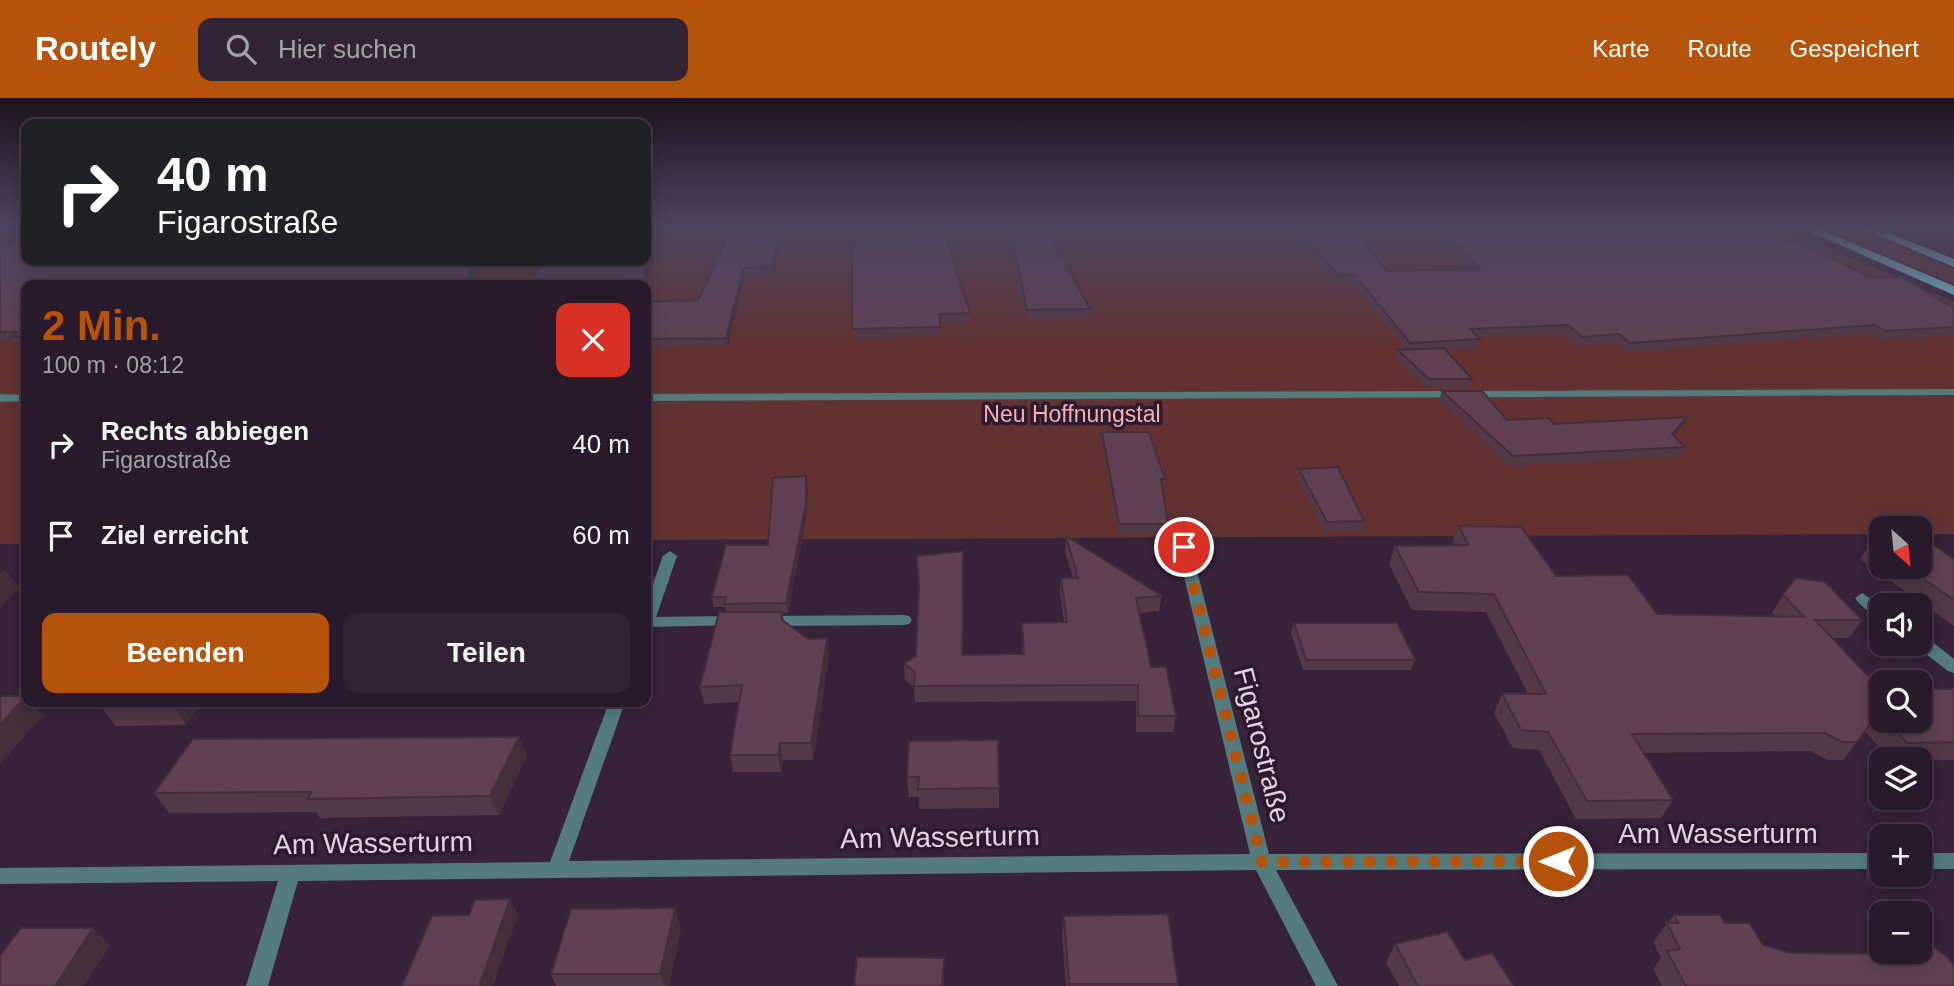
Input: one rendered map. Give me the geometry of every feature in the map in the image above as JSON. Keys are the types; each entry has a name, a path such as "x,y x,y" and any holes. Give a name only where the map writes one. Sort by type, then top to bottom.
{"main road":[{"path":"1901,268 1954,291"}],"street":[{"path":"651,398 1954,392"},
{"path":"0,398 21,398"},
{"name":"Figarostraße","path":"1184,547 1262,862 1327,986"},
{"path":"651,608 670,556"},
{"path":"1862,598 1869,603"},
{"path":"651,622 904,620"},
{"path":"1932,650 1954,667"},
{"path":"557,869 615,707"},
{"name":"Am Wasserturm","path":"0,876 1262,862 1869,861"},
{"path":"1932,861 1954,861"},
{"path":"257,986 291,872"}],"green space":[{"name":"Neu Hoffnungstal","path":"0,268 1876,268 1954,302 1954,534 1932,534 1932,516 1869,516 1869,534 651,540 651,280 21,280 21,544 0,544"},
{"path":"1917,268 1954,269 1954,284"}],"building":[{"path":"0,268 473,268 467,280 21,280 21,336 12,337 18,332 0,332"},
{"path":"539,268 647,268 643,280 531,280"},
{"path":"713,268 744,268 726,338 651,339 651,302 698,300"},
{"path":"852,268 956,268 970,313 940,314 940,327 852,329"},
{"path":"1018,268 1068,268 1090,309 1027,310"},
{"path":"1332,268 1385,268 1387,271 1852,268 1869,277 1902,277 1954,308 1954,327 1885,331 1875,325 1630,343 1619,334 1582,337 1568,325 1470,329 1480,339 1410,343 1355,275 1338,275"},
{"path":"1444,348 1472,379 1429,379 1398,350"},
{"path":"1442,391 1482,391 1507,420 1549,418 1554,424 1687,417 1672,434 1685,447 1513,456"},
{"path":"1102,432 1149,432 1165,479 1161,479 1168,524 1119,524"},
{"path":"1338,467 1364,521 1327,522 1299,469"},
{"path":"806,476 806,504 786,603 724,604 726,597 712,597 726,545 768,545 773,478"},
{"path":"1459,526 1521,527 1556,576 1628,575 1657,614 1804,617 1783,595 1796,578 1825,582 1862,620 1815,620 1869,677 1869,726 1857,742 1842,742 1825,733 1632,734 1673,800 1587,801 1548,732 1521,730 1502,694 1546,694 1494,594 1419,592 1395,546 1468,545"},
{"path":"1066,536 1162,596 1136,598 1151,667 1166,667 1176,716 1138,716 1138,685 914,686 915,672 904,664 916,656 919,588 917,556 963,551 962,655 1024,654 1022,623 1067,622 1061,578 1078,578"},
{"path":"1932,544 1954,559 1954,600 1923,579 1932,579"},
{"path":"719,612 782,612 781,619 808,639 827,638 811,743 780,743 778,755 730,755 742,685 700,687"},
{"path":"1294,623 1397,623 1415,660 1306,660"},
{"path":"1932,689 1954,689 1954,742 1907,743 1898,733 1932,733"},
{"path":"0,696 21,696 21,702 0,725"},
{"path":"519,737 490,796 308,799 311,792 154,793 193,739"},
{"path":"998,740 999,788 918,789 919,777 907,777 909,741"},
{"path":"510,899 479,986 402,986 432,916 469,915 475,900"},
{"path":"675,908 660,974 551,974 571,909"},
{"path":"1168,914 1178,984 1069,984 1064,916"},
{"path":"1674,915 1720,915 1725,923 1749,923 1763,945 1790,953 1869,954 1869,964 1932,964 1932,946 1946,956 1954,966 1954,986 1686,986 1667,951 1680,949 1667,923 1679,923"},
{"path":"21,928 93,928 55,986 0,986 0,956"},
{"path":"1447,932 1465,960 1492,953 1514,986 1418,986 1395,944"},
{"path":"857,957 944,958 942,986 854,986"}],"route":[{"path":"1184,547 1262,862 1558,861"}]}
